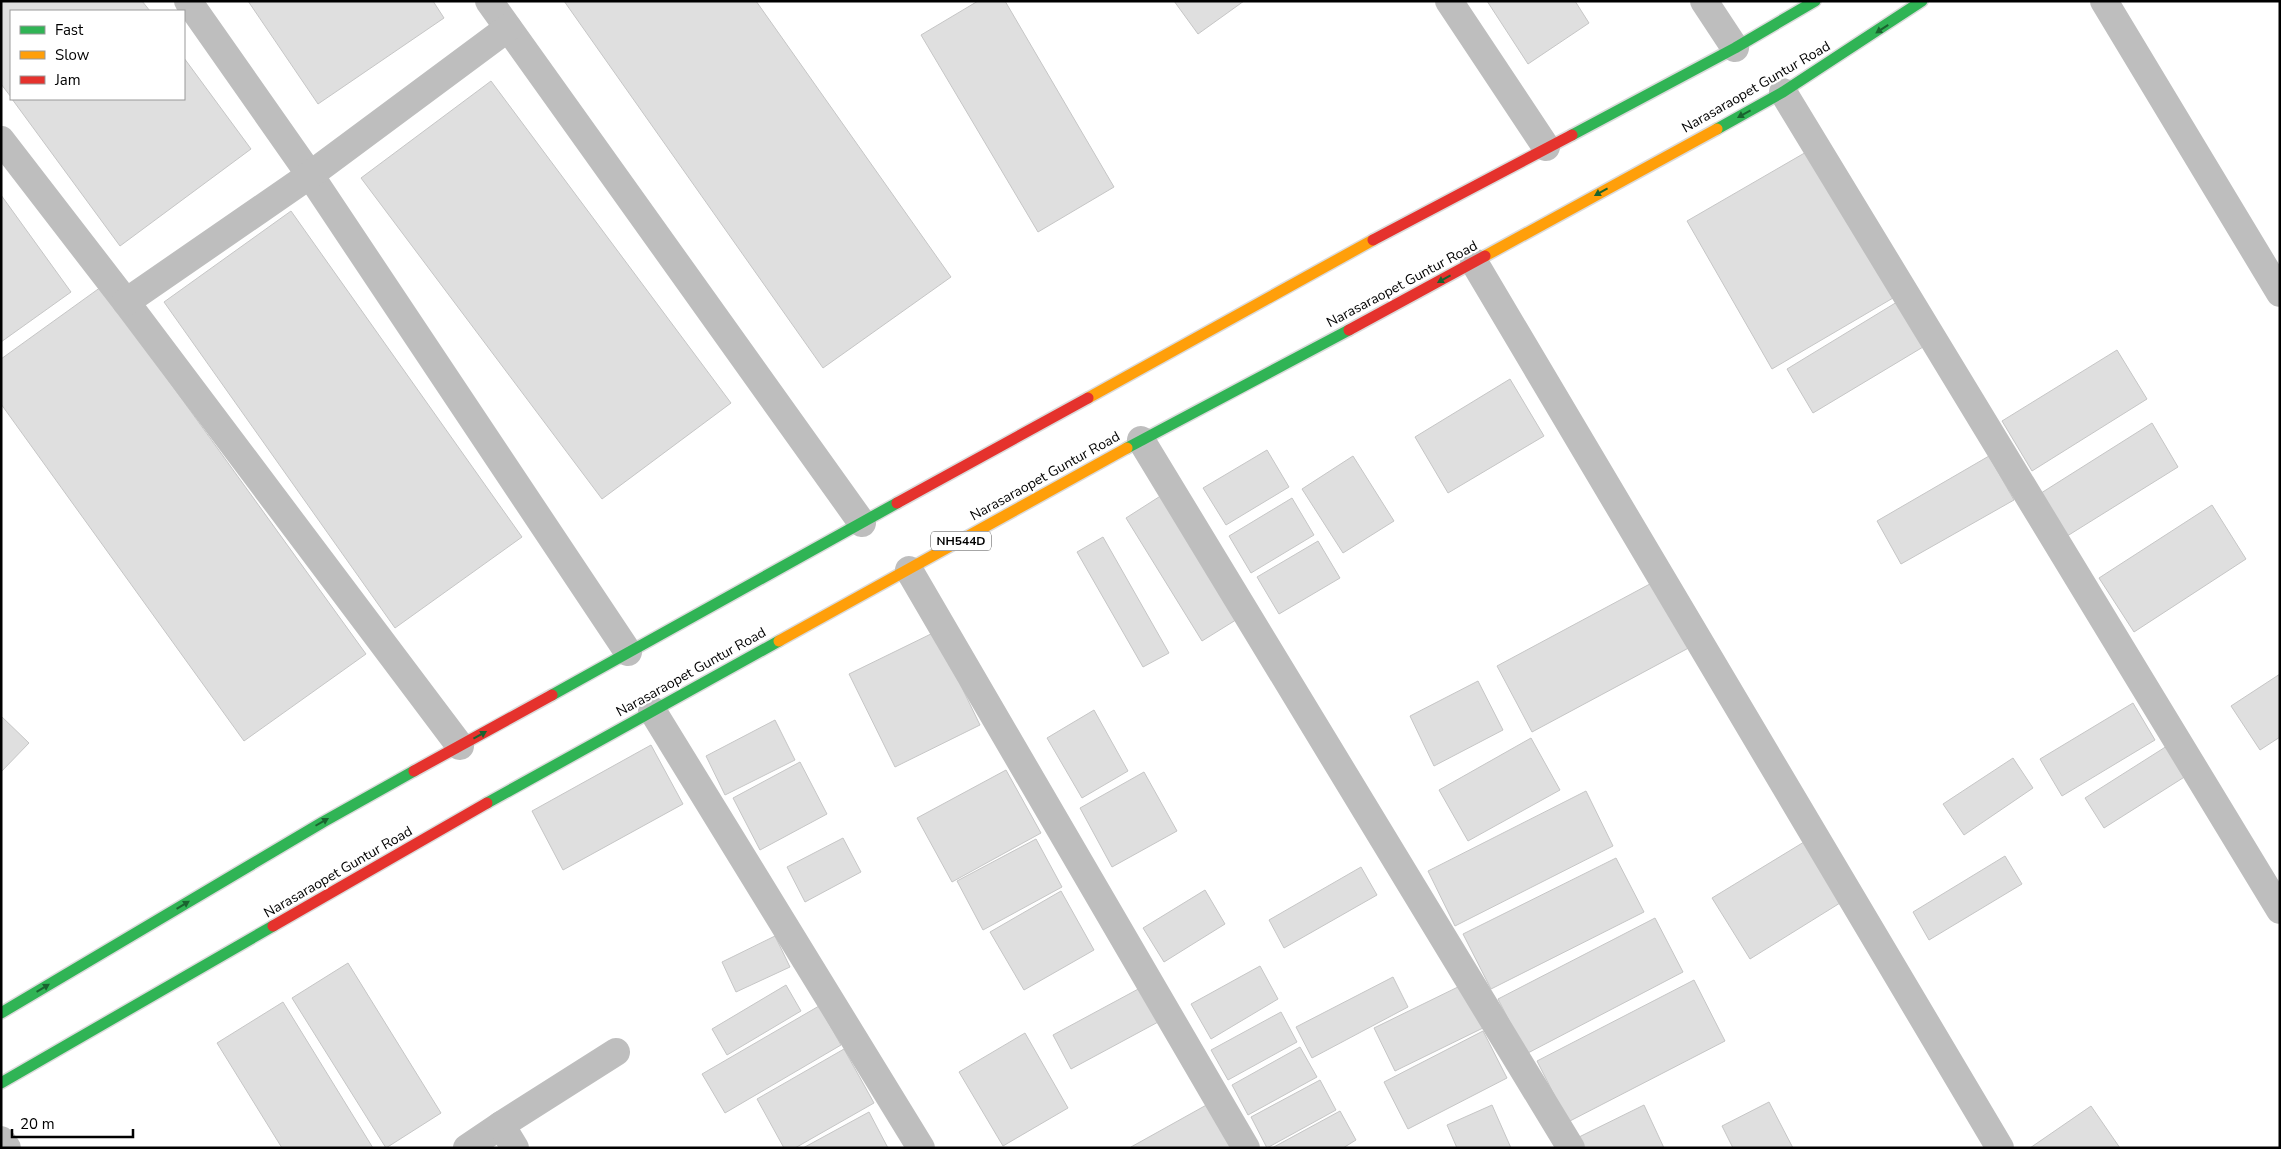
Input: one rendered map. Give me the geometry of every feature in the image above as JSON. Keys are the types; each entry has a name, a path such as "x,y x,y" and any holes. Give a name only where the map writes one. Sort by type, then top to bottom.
{"highway":[{"path":"1,1013 323,822 862,522 1546,147 1735,48 1815,1"},
{"name":"Narasaraopet Guntur Road","path":"1,1083 571,755 1141,440 1474,262 1783,92 1922,1"}],"street":[{"path":"188,1 310,175 628,652"},
{"path":"489,1 862,522"},
{"path":"1448,1 1546,147"},
{"path":"1704,1 1735,48"},
{"path":"2104,1 2280,293"},
{"path":"126,302 310,175 508,28"},
{"path":"1783,92 2280,910"},
{"path":"1,140 126,302 460,746"},
{"path":"1474,262 2000,1148"},
{"path":"1141,440 1571,1148"},
{"path":"908,570 1246,1148"},
{"path":"652,710 921,1148"},
{"path":"467,1148 501,1124 616,1052"},
{"path":"501,1124 515,1148"},
{"path":"1,1140 7,1148"}],"building":[{"path":"1,1 142,1 149,10 10,10 10,96 1,84"},
{"path":"248,1 433,1 444,18 318,104"},
{"path":"564,1 756,1 951,277 823,368"},
{"path":"978,1 1005,1 1114,187 1038,232 921,35"},
{"path":"1174,1 1244,1 1198,34"},
{"path":"1487,1 1575,1 1589,23 1528,64"},
{"path":"185,59 251,149 120,246 13,100 185,100"},
{"path":"491,81 731,403 602,499 361,178"},
{"path":"1808,151 1893,298 1772,369 1687,221"},
{"path":"1,195 71,292 1,342"},
{"path":"291,211 522,537 395,628 164,302"},
{"path":"101,287 366,654 244,741 1,404 1,359"},
{"path":"1897,302 1923,347 1813,413 1787,369"},
{"path":"2117,350 2147,399 2032,471 2002,421"},
{"path":"1510,379 1544,436 1448,493 1415,437"},
{"path":"2152,423 2178,467 2064,538 2038,495"},
{"path":"1267,450 1289,487 1226,525 1203,488"},
{"path":"1353,456 1394,521 1343,553 1302,489"},
{"path":"1989,456 2014,500 1901,564 1877,521"},
{"path":"1162,495 1239,618 1202,641 1126,518"},
{"path":"1292,498 1314,535 1251,573 1229,536"},
{"path":"2212,505 2246,559 2134,632 2099,578"},
{"path":"1103,537 1169,653 1143,667 1077,552"},
{"path":"1318,541 1340,578 1279,614 1257,577"},
{"path":"1661,578 1696,644 1532,732 1497,666"},
{"path":"935,632 980,725 895,767 849,674"},
{"path":"2280,674 2280,737 2260,750 2231,706"},
{"path":"1478,681 1503,730 1434,766 1410,716"},
{"path":"2133,703 2155,740 2062,796 2040,759"},
{"path":"1094,710 1128,771 1082,798 1047,738"},
{"path":"1,716 29,743 1,772"},
{"path":"775,720 795,760 725,795 706,756"},
{"path":"1531,738 1560,790 1468,841 1439,790"},
{"path":"651,745 683,804 563,870 532,811"},
{"path":"2167,746 2186,776 2104,828 2085,798"},
{"path":"2013,758 2033,788 1964,835 1943,804"},
{"path":"800,762 827,814 760,850 733,798"},
{"path":"1006,770 1041,833 952,882 917,818"},
{"path":"1144,772 1177,831 1112,867 1080,808"},
{"path":"1586,791 1613,846 1455,926 1428,871"},
{"path":"843,838 861,872 805,902 787,867"},
{"path":"1036,839 1062,887 983,930 957,881"},
{"path":"1804,842 1840,903 1750,959 1712,898"},
{"path":"2005,856 2022,884 1929,940 1913,912"},
{"path":"1616,858 1644,912 1491,989 1463,934"},
{"path":"1361,867 1377,895 1284,948 1269,920"},
{"path":"1205,890 1225,924 1164,962 1143,928"},
{"path":"1061,891 1094,950 1024,990 990,932"},
{"path":"1655,918 1683,972 1526,1054 1498,999"},
{"path":"775,936 790,967 736,992 722,962"},
{"path":"348,963 441,1113 386,1148 292,998"},
{"path":"1260,966 1278,999 1211,1039 1191,1004"},
{"path":"1393,977 1408,1007 1312,1058 1296,1027"},
{"path":"1694,980 1725,1041 1568,1122 1537,1061"},
{"path":"786,985 801,1011 727,1055 712,1029"},
{"path":"1462,985 1483,1028 1395,1071 1374,1028"},
{"path":"1142,987 1160,1021 1071,1069 1053,1035"},
{"path":"283,1002 373,1148 282,1148 217,1043"},
{"path":"819,1006 841,1045 725,1113 702,1074"},
{"path":"1281,1012 1297,1042 1228,1080 1211,1050"},
{"path":"1483,1031 1507,1078 1408,1129 1384,1082"},
{"path":"1025,1033 1068,1108 1003,1146 959,1072"},
{"path":"1300,1047 1317,1077 1248,1115 1232,1085"},
{"path":"844,1049 874,1103 795,1148 784,1148 757,1099"},
{"path":"1320,1080 1336,1110 1267,1148 1251,1117"},
{"path":"1769,1102 1793,1148 1733,1148 1722,1126"},
{"path":"1210,1103 1234,1148 1131,1147"},
{"path":"1492,1105 1511,1148 1457,1148 1447,1125"},
{"path":"1644,1105 1664,1148 1581,1148 1577,1138"},
{"path":"2091,1106 2120,1148 2030,1148"},
{"path":"1340,1111 1356,1140 1343,1148 1272,1148"},
{"path":"869,1112 888,1148 803,1148"}],"traffic: fast":[{"path":"1572,135 1735,48 1815,1"},
{"path":"1717,129 1783,92 1922,1"},
{"path":"1127,448 1349,330"},
{"path":"552,695 897,503"},
{"path":"487,803 779,641"},
{"path":"1,1013 323,822 414,771"},
{"path":"1,1083 273,926"}],"traffic: slow":[{"path":"1485,256 1717,129"},
{"path":"1088,398 1373,240"},
{"path":"779,641 1127,448"}],"traffic: jam":[{"path":"1373,240 1572,135"},
{"path":"1349,330 1485,256"},
{"path":"897,503 1088,398"},
{"path":"414,771 552,695"},
{"path":"273,926 487,803"}]}
